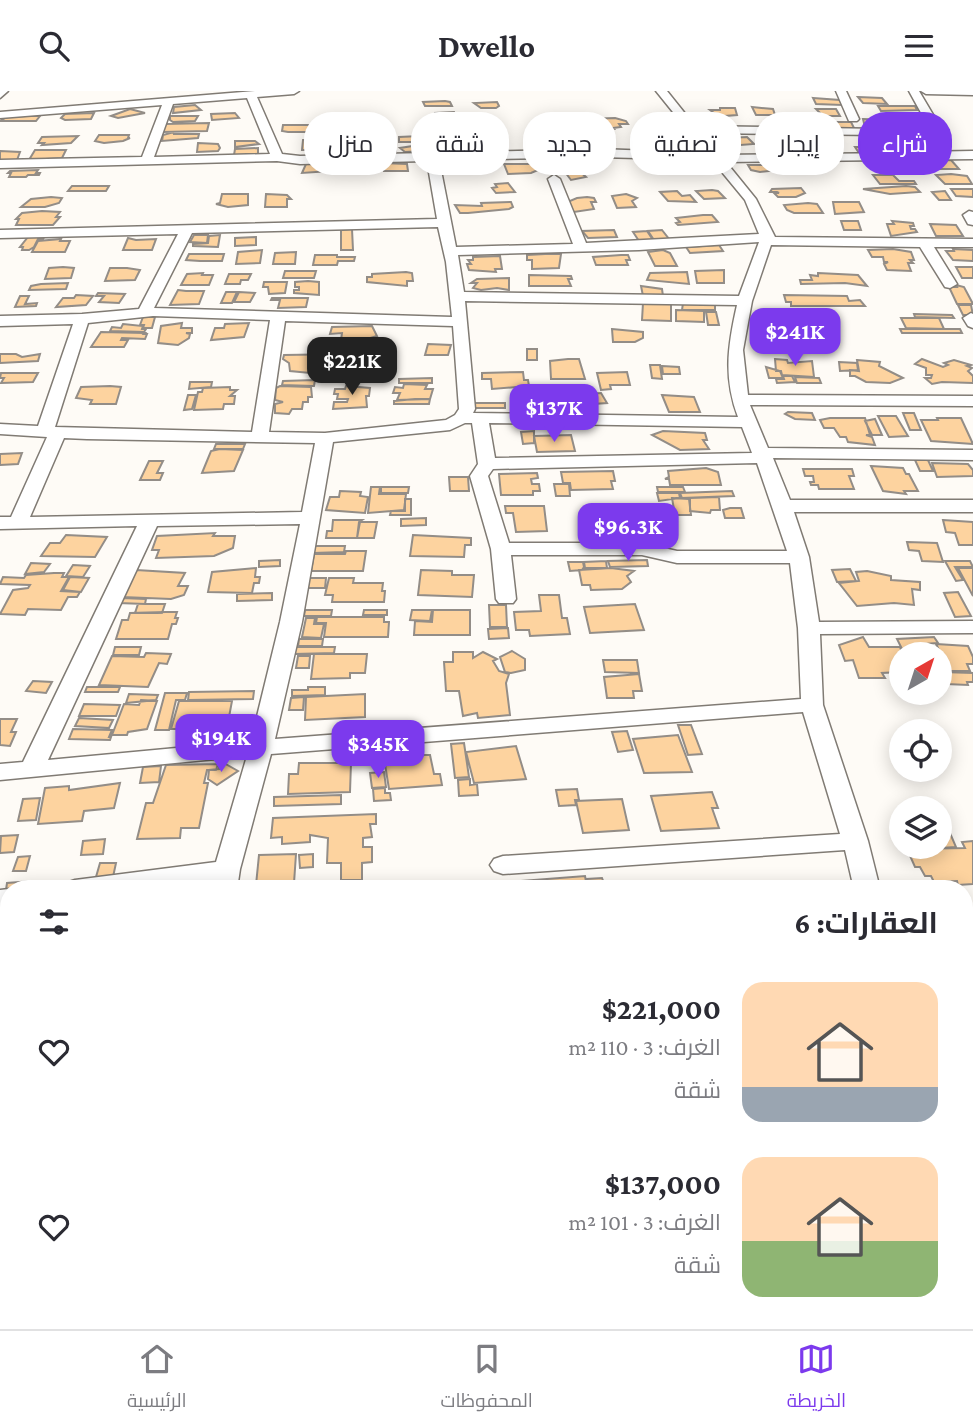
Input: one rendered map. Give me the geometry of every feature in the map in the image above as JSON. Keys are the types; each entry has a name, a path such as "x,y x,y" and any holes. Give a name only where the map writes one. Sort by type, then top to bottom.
{"street":[{"path":"0,95 3,91"},
{"path":"0,115 294,91"},
{"path":"661,91 679,112"},
{"path":"841,91 853,119"},
{"path":"914,91 926,112"},
{"path":"926,91 973,92"},
{"path":"251,95 262,123 273,139 277,157"},
{"path":"146,161 169,100"},
{"path":"741,130 858,132"},
{"path":"509,156 630,154"},
{"path":"0,164 277,157 300,160 411,158"},
{"path":"741,158 858,157"},
{"path":"952,157 971,158"},
{"path":"436,175 457,296 467,409 487,464"},
{"path":"731,175 750,199 767,239 745,301 734,350 740,400 783,506 799,557 809,628 812,705 865,880"},
{"path":"554,179 581,247"},
{"path":"0,234 444,223"},
{"path":"144,313 187,229"},
{"path":"451,251 767,239 973,243"},
{"path":"925,243 950,284"},
{"path":"457,296 745,301"},
{"path":"0,321 82,319 144,313 460,322"},
{"path":"260,435 278,315"},
{"path":"82,319 52,431 9,523 310,519"},
{"path":"740,400 973,401"},
{"path":"0,429 325,438 450,425 471,419 748,422"},
{"path":"226,879 291,622 325,438"},
{"path":"487,464 762,455 973,455"},
{"path":"487,464 479,476 501,549 506,599"},
{"path":"783,506 973,506"},
{"path":"32,769 150,520"},
{"path":"501,549 642,549 677,557 799,557"},
{"path":"809,628 973,627"},
{"path":"0,772 261,747 812,705"},
{"path":"503,865 855,841"}],"building":[{"path":"858,97 882,98 887,104 863,103"},
{"path":"813,98 840,100 842,105 816,104"},
{"path":"445,101 452,106 425,106 423,102"},
{"path":"497,102 499,106 496,108 481,108 474,103"},
{"path":"195,105 201,110 173,113 174,107"},
{"path":"878,106 915,106 917,110 881,111"},
{"path":"752,107 773,109 774,112 755,112"},
{"path":"735,108 736,112 710,110"},
{"path":"130,109 145,113 118,118 111,116"},
{"path":"816,109 836,109 838,112 819,112"},
{"path":"94,113 91,119 61,118 65,114"},
{"path":"235,113 239,118 212,120 211,114"},
{"path":"40,116 36,121 0,121 7,117"},
{"path":"170,116 198,116 195,121 173,122"},
{"path":"616,118 628,124 619,124 621,127 616,128"},
{"path":"844,122 851,122 855,130 844,130"},
{"path":"209,123 207,131 163,132 165,124"},
{"path":"283,125 304,125 304,132 282,131"},
{"path":"174,132 199,134 198,138 162,141 163,135"},
{"path":"99,135 129,135 130,138 104,143 95,141"},
{"path":"78,136 71,143 38,143 42,137"},
{"path":"411,136 411,142 399,142 399,137"},
{"path":"741,137 747,137 754,144 741,145"},
{"path":"235,141 255,141 259,144 235,147"},
{"path":"198,143 218,144 220,148 218,151 197,152"},
{"path":"411,146 411,152 405,152 400,148"},
{"path":"258,148 255,155 234,155 235,149"},
{"path":"35,150 66,150 62,158 29,160"},
{"path":"0,151 20,152 17,160 0,160"},
{"path":"397,164 407,164 408,171 397,171"},
{"path":"509,164 523,164 523,173 509,174"},
{"path":"38,170 36,173 40,173 39,175 26,177 9,177 11,173 8,173 10,171"},
{"path":"567,175 586,177 571,180"},
{"path":"873,175 893,175 899,181 914,181 916,184 880,184"},
{"path":"936,175 967,176 972,184 945,184"},
{"path":"508,183 515,192 496,193 492,188 497,187 495,184"},
{"path":"72,186 109,186 106,191 68,191"},
{"path":"915,187 920,192 890,194 863,189"},
{"path":"801,188 805,193 796,197 778,197 774,193 779,193 770,192 772,189"},
{"path":"951,189 973,189 973,197 956,196"},
{"path":"677,191 682,196 690,195 696,202 668,201 660,192"},
{"path":"696,191 718,191 725,198 704,199"},
{"path":"945,191 951,200 939,200 932,192"},
{"path":"222,194 248,194 248,205 228,207 216,204 220,203"},
{"path":"266,194 287,195 291,199 287,199 287,207 265,207"},
{"path":"626,194 637,198 632,201 636,207 617,208 612,196"},
{"path":"62,198 59,203 45,207 21,207 31,199"},
{"path":"577,198 594,198 596,202 591,202 594,209 574,212 565,203"},
{"path":"511,202 513,207 509,209 468,213 460,213 455,205 482,206 481,203"},
{"path":"833,202 859,202 864,212 835,214"},
{"path":"817,204 823,213 794,213 784,205"},
{"path":"60,212 56,217 60,217 53,225 16,225 19,219 16,219 22,213"},
{"path":"712,215 718,222 676,223 680,222 676,218"},
{"path":"841,221 858,221 861,230 844,230"},
{"path":"892,221 913,223 911,229 917,232 891,236 887,224 894,224"},
{"path":"930,224 956,225 963,236 936,236"},
{"path":"352,229 353,250 341,250 341,230"},
{"path":"614,230 617,237 588,238 582,231"},
{"path":"662,230 669,239 654,240 648,231"},
{"path":"647,231 653,240 639,241 633,232"},
{"path":"194,235 208,235 207,243 190,242"},
{"path":"220,235 218,247 193,246 208,243 209,236"},
{"path":"45,236 38,239 29,250 22,250 23,247 20,247 28,237"},
{"path":"256,237 256,245 235,246 235,238"},
{"path":"128,238 156,239 152,250 123,250"},
{"path":"61,239 60,241 70,241 65,252 32,252 38,241"},
{"path":"719,245 723,251 690,253 686,247"},
{"path":"893,249 911,252 914,260 910,260 913,263 908,263 911,271 887,270 884,264 888,262 884,262 883,257 872,257 868,250"},
{"path":"953,249 973,250 973,261 953,260 946,251 954,251"},
{"path":"262,250 260,263 236,264 238,252"},
{"path":"663,250 670,253 677,266 655,266 648,252"},
{"path":"296,252 295,264 273,264 275,253"},
{"path":"189,254 224,254 222,261 200,261 186,260"},
{"path":"561,254 559,268 532,269 532,260 527,260 527,255"},
{"path":"315,255 355,257 354,261 338,261 337,265 313,265"},
{"path":"628,255 628,265 596,265 593,257"},
{"path":"500,256 502,269 495,269 496,272 469,270 467,264 471,264 468,260 473,260 473,257"},
{"path":"956,267 973,267 973,278 962,278"},
{"path":"49,268 74,268 71,278 45,279"},
{"path":"110,268 140,270 135,280 105,281"},
{"path":"724,270 724,283 697,283 695,271"},
{"path":"285,271 316,271 314,278 283,278"},
{"path":"687,272 689,284 647,280 650,273"},
{"path":"203,273 202,275 213,275 209,285 181,285 187,274"},
{"path":"412,273 413,281 407,281 407,286 367,282 367,277 372,277 372,274"},
{"path":"818,273 858,275 867,286 845,283 801,284 800,280 812,280 810,275 818,276"},
{"path":"229,274 251,274 248,280 241,280 240,284 225,284"},
{"path":"529,275 571,276 572,279 568,279 571,286 529,286"},
{"path":"509,278 509,290 481,290 473,288 477,283 471,283 477,279"},
{"path":"264,282 287,282 285,293 269,294 268,287 263,287"},
{"path":"295,282 319,282 319,295 294,293 294,290 299,290 299,287 295,287"},
{"path":"68,283 66,289 29,290 31,286 41,284"},
{"path":"956,285 964,287 973,304 957,304 949,287 957,287"},
{"path":"641,286 662,289 663,296 643,296"},
{"path":"178,290 204,291 199,304 170,305"},
{"path":"226,292 237,292 232,303 221,303"},
{"path":"239,292 255,293 250,302 234,302"},
{"path":"98,293 125,294 119,303 99,302 104,296 96,296"},
{"path":"76,295 93,296 86,305 56,307 63,298 74,298"},
{"path":"784,295 847,296 849,301 860,300 865,306 791,306 791,302 786,302"},
{"path":"20,296 29,296 25,304 37,303 36,306 15,307"},
{"path":"308,298 306,307 278,308 280,300 271,300"},
{"path":"643,303 671,304 671,321 642,320"},
{"path":"683,303 715,305 715,310 682,310"},
{"path":"958,305 971,305 973,315 963,315"},
{"path":"676,310 704,311 704,322 676,321"},
{"path":"706,312 716,312 719,325 708,325"},
{"path":"914,314 952,315 954,318 915,317"},
{"path":"143,317 155,317 152,328 143,328 144,325 140,325"},
{"path":"901,318 939,318 944,329 906,328"},
{"path":"182,323 181,328 192,328 192,333 186,333 190,334 189,338 178,345 158,343 161,326"},
{"path":"249,323 244,337 211,340 215,328 224,328 225,324"},
{"path":"123,324 143,326 142,329 146,329 144,332 110,331 112,327 121,328"},
{"path":"372,326 377,336 370,338 367,344 345,344 348,340 341,340 342,333 330,334 332,327"},
{"path":"612,329 643,332 643,338 635,342 613,342"},
{"path":"900,329 960,329 962,333 902,333"},
{"path":"101,332 147,334 145,339 122,338 121,340 128,340 124,347 91,347"},
{"path":"428,344 451,345 448,355 425,355"},
{"path":"527,349 537,349 537,360 527,360"},
{"path":"0,354 16,354 22,357 40,354 38,361 0,363"},
{"path":"347,354 346,363 350,363 350,369 341,369 340,372 320,372 321,368 311,368 310,373 290,371 289,363 283,359 284,355"},
{"path":"579,359 585,379 551,379 550,361"},
{"path":"775,359 787,360 788,363 812,361 814,377 782,375 781,371 776,371"},
{"path":"922,359 943,367 948,365 944,363 954,360 971,365 967,366 972,368 968,371 973,376 973,383 932,384 925,378 931,378 932,375 926,375 926,368 915,364"},
{"path":"857,360 880,362 879,366 903,378 890,383 866,382 850,376 850,370 859,371"},
{"path":"839,362 857,363 858,370 840,371"},
{"path":"650,365 660,365 662,379 652,378"},
{"path":"662,366 679,367 680,374 663,374"},
{"path":"766,367 780,371 783,378 769,378"},
{"path":"523,372 524,380 528,380 529,386 492,389 491,379 482,379 482,373"},
{"path":"627,372 630,385 610,385 611,389 601,390 597,373"},
{"path":"1,373 38,373 33,382 1,383 4,378 0,378"},
{"path":"783,376 792,376 795,382 777,383 776,379 784,379"},
{"path":"795,377 819,378 821,383 797,383"},
{"path":"432,378 432,383 399,383 399,379"},
{"path":"315,380 314,386 282,385 283,381"},
{"path":"190,382 212,382 211,387 189,389"},
{"path":"404,384 427,385 425,389 433,389 430,399 397,400 400,393 393,393 395,387 403,388"},
{"path":"346,386 370,388 369,396 366,396 367,407 333,409 334,402 347,402 348,399 337,399 338,394 334,394 335,389 345,389"},
{"path":"81,387 121,387 116,404 90,404 92,400 76,398"},
{"path":"230,387 230,390 237,390 230,396 235,396 234,404 224,404 223,409 194,410 198,392 202,392 203,388"},
{"path":"311,387 312,397 308,397 308,402 303,402 302,409 292,409 289,414 275,413 275,404 283,402 275,400 276,388"},
{"path":"601,393 607,403 593,404 587,394"},
{"path":"188,395 196,395 192,409 184,410"},
{"path":"662,395 694,397 700,412 669,412"},
{"path":"565,396 567,399 586,397 590,404 562,407 556,397"},
{"path":"430,399 429,404 394,404 394,401"},
{"path":"473,403 505,403 505,408 472,408"},
{"path":"812,413 815,420 795,419 785,414"},
{"path":"903,413 914,413 921,430 910,430"},
{"path":"878,416 896,416 908,436 889,437"},
{"path":"865,418 870,435 866,435 872,437 875,445 848,442 846,437 840,437 834,428 824,428 820,420"},
{"path":"937,418 961,418 973,444 931,441 921,420 938,420"},
{"path":"875,419 882,435 872,435 865,421"},
{"path":"534,431 534,443 523,444 521,432"},
{"path":"663,431 705,433 707,440 703,440 709,449 680,450 652,435"},
{"path":"571,435 575,451 537,452 534,436"},
{"path":"216,444 245,444 243,449 214,449"},
{"path":"243,450 234,471 202,473 211,451"},
{"path":"22,453 18,464 0,465 0,454"},
{"path":"915,460 928,460 933,471 920,471"},
{"path":"149,461 163,461 157,473 163,473 160,480 140,480"},
{"path":"932,463 968,464 973,470 973,476 937,477"},
{"path":"871,466 903,468 918,491 904,491 906,494 883,491"},
{"path":"706,468 718,472 721,485 670,485 669,479 665,479 669,477 668,471"},
{"path":"803,469 852,469 854,476 849,476 854,489 819,489 818,485 811,485 810,482 814,482 813,476 805,476"},
{"path":"613,471 613,489 571,490 570,483 563,483 561,472"},
{"path":"537,473 538,478 531,479 532,484 539,484 540,491 533,491 533,495 501,495 499,474"},
{"path":"449,477 468,477 469,491 450,491"},
{"path":"554,484 569,484 570,496 556,496"},
{"path":"371,487 380,487 379,494 406,494 404,510 368,513"},
{"path":"381,487 409,487 408,493 381,493"},
{"path":"657,487 683,487 685,492 658,492"},
{"path":"340,491 361,492 360,496 368,497 365,513 326,510 330,497 339,497"},
{"path":"732,491 734,496 682,498 680,493"},
{"path":"657,493 679,493 680,498 659,501"},
{"path":"719,497 720,510 711,510 710,513 690,511 690,498"},
{"path":"672,498 689,499 691,515 675,515"},
{"path":"405,499 411,499 411,515 390,515 391,511 405,511"},
{"path":"505,506 544,506 547,531 516,532 513,513 506,513"},
{"path":"741,508 744,518 725,518 723,510"},
{"path":"426,518 426,525 401,526 401,519"},
{"path":"333,520 362,520 359,522 357,538 326,538 327,531 332,531"},
{"path":"943,520 973,522 973,545 959,545 955,533 946,532"},
{"path":"360,522 377,522 374,538 357,538"},
{"path":"215,533 213,536 235,536 233,548 214,556 156,558 159,550 152,550 157,536"},
{"path":"66,535 107,537 95,557 41,556 50,543 60,543"},
{"path":"413,535 471,538 471,545 465,545 464,557 410,556"},
{"path":"907,542 937,543 943,562 922,561 919,551 909,550"},
{"path":"315,546 345,546 344,552 313,553"},
{"path":"346,551 366,551 363,571 311,571 314,554 345,554"},
{"path":"280,560 280,566 259,567 259,561"},
{"path":"647,560 648,566 610,567 608,561"},
{"path":"606,561 607,568 585,568 584,562"},
{"path":"945,561 970,561 973,567 955,567 963,580 956,581"},
{"path":"568,562 583,562 584,567 582,570 570,571"},
{"path":"31,563 50,564 44,572 25,574"},
{"path":"73,565 90,566 83,577 66,576"},
{"path":"256,568 255,577 260,577 259,583 254,583 252,593 208,592 212,572"},
{"path":"611,568 634,571 627,576 631,582 622,589 591,590 590,585 582,585 579,570"},
{"path":"958,568 973,568 973,596"},
{"path":"850,569 856,581 837,582 832,570"},
{"path":"136,570 185,573 178,586 188,586 184,595 171,599 122,597"},
{"path":"421,570 474,575 472,597 418,595"},
{"path":"867,571 891,576 891,580 920,582 920,590 912,589 914,605 894,603 857,606 839,583 859,581 856,572"},
{"path":"64,573 62,577 69,577 61,591 80,592 77,597 68,597 61,610 28,609 25,615 0,614 13,590 28,588 30,585 0,584 3,577 24,578 26,575"},
{"path":"70,577 89,578 81,592 63,590"},
{"path":"307,578 326,578 325,588 306,588"},
{"path":"329,578 354,578 353,583 383,583 384,602 332,602 333,595 325,595"},
{"path":"958,592 971,616 955,617 944,593"},
{"path":"272,593 272,600 237,601 237,594"},
{"path":"539,595 559,595 562,618 567,618 570,634 530,636 529,630 516,630 514,612 541,611"},
{"path":"122,598 146,599 145,604 119,603"},
{"path":"138,604 165,604 162,613 135,613"},
{"path":"635,604 644,630 590,633 584,607"},
{"path":"489,605 506,605 507,627 490,627"},
{"path":"305,610 332,610 331,616 304,616"},
{"path":"364,610 387,610 387,615 363,615"},
{"path":"412,610 432,610 430,621 410,620"},
{"path":"433,610 470,610 470,635 414,635 415,621 432,622"},
{"path":"177,612 176,624 172,624 168,639 116,639 122,620 128,620 130,613"},
{"path":"317,617 384,617 384,622 389,622 388,637 324,637 326,623 316,623"},
{"path":"306,618 315,618 314,624 324,624 321,638 302,637"},
{"path":"508,628 509,638 489,639 488,629"},
{"path":"863,637 869,647 889,647 889,673 882,673 885,678 859,678 853,660 845,661 839,645"},
{"path":"934,637 937,642 898,642 897,639"},
{"path":"299,639 323,639 322,646 298,646"},
{"path":"952,645 968,646 973,657 973,664 967,664 970,671 952,671"},
{"path":"115,647 141,647 139,655 113,655"},
{"path":"295,647 335,647 334,653 294,654"},
{"path":"512,651 525,659 525,670 505,672 500,657"},
{"path":"453,652 473,652 473,658 483,652 497,659 493,661 499,671 509,674 506,683 510,715 478,718 477,713 463,716 459,691 446,691 444,662 453,662"},
{"path":"146,653 171,654 167,664 159,663 148,687 99,685 112,656 144,657"},
{"path":"314,654 367,654 365,673 350,673 350,678 311,679"},
{"path":"298,656 310,656 309,668 296,668"},
{"path":"603,660 637,660 639,673 605,672"},
{"path":"952,672 973,673 973,682 967,682 968,685 952,684"},
{"path":"639,674 642,691 633,691 634,698 607,698 604,677"},
{"path":"33,681 52,682 46,693 26,691"},
{"path":"87,687 120,687 118,692 85,692"},
{"path":"308,687 325,687 325,695 292,696 292,690 308,690"},
{"path":"254,691 253,699 188,700 189,692"},
{"path":"165,693 187,693 185,700 176,700 169,730 155,730"},
{"path":"129,694 158,695 156,700 126,703"},
{"path":"365,694 365,717 305,720 306,697"},
{"path":"304,697 303,710 289,710 291,698"},
{"path":"141,700 157,701 147,729 128,732 127,735 112,735 124,704 139,705"},
{"path":"179,701 232,701 229,717 216,717 214,729 171,729"},
{"path":"84,704 120,705 116,716 79,716"},
{"path":"79,718 113,720 109,728 75,726"},
{"path":"0,719 17,719 11,732 16,732 10,746 0,745"},
{"path":"678,725 691,725 702,754 688,755"},
{"path":"73,729 112,730 110,740 69,739"},
{"path":"627,731 633,750 618,752 612,732"},
{"path":"678,735 692,772 644,773 633,739"},
{"path":"464,743 469,777 455,778 451,744"},
{"path":"516,746 526,779 474,783 466,752"},
{"path":"430,755 434,774 440,774 442,785 389,789 384,758"},
{"path":"222,762 238,771 217,785 208,779 209,770 219,769"},
{"path":"299,763 351,763 350,792 288,794 289,774 298,774"},
{"path":"218,764 216,770 207,770 204,783 208,783 199,828 181,828 180,838 137,839 146,803 153,803 166,765"},
{"path":"161,766 159,782 140,783 143,767"},
{"path":"384,772 386,787 372,788 370,773"},
{"path":"470,779 470,785 477,784 478,795 459,796 458,780"},
{"path":"120,783 114,808 84,811 82,821 38,824 45,788 69,786 69,790"},
{"path":"385,788 385,793 390,793 391,800 374,801 373,789"},
{"path":"577,789 579,800 575,800 576,805 559,806 556,790"},
{"path":"712,792 718,808 712,808 719,828 661,831 651,796"},
{"path":"341,795 341,804 274,806 274,797"},
{"path":"40,798 36,820 18,821 23,799"},
{"path":"622,799 629,830 583,833 576,801"},
{"path":"376,814 376,824 370,824 372,837 363,838 363,847 372,847 372,862 362,863 362,880 341,880 341,863 327,863 328,838 310,835 310,842 282,844 282,837 271,838 273,818"},
{"path":"18,835 14,852 0,853 1,836"},
{"path":"105,839 103,854 81,855 83,841"},
{"path":"973,841 973,880 933,880 931,876 925,876 920,867 915,867 911,859 952,859 952,848 965,848 962,842"},
{"path":"296,854 294,880 256,880 259,855"},
{"path":"313,854 313,867 300,868 299,855"},
{"path":"30,856 26,871 13,871 18,857"},
{"path":"100,863 116,863 113,877 96,877"},
{"path":"585,876 586,880 535,880"}]}
